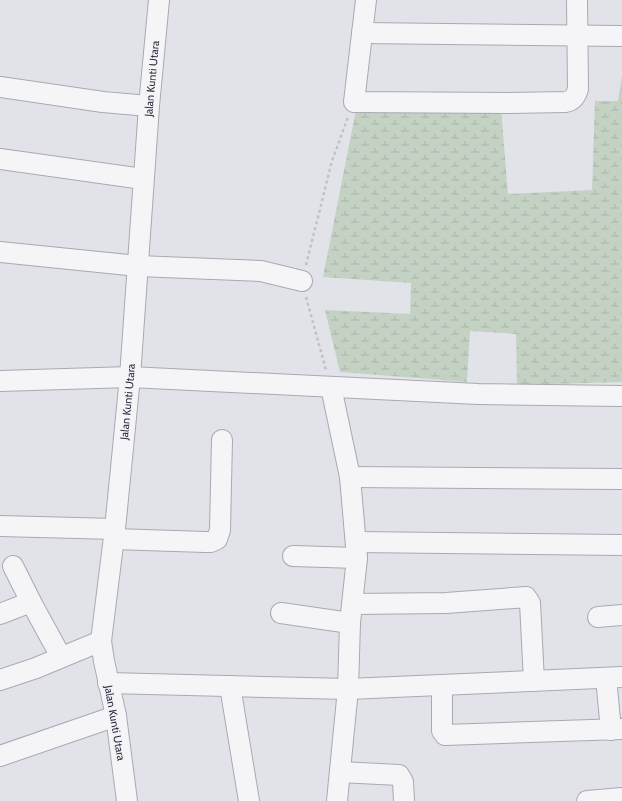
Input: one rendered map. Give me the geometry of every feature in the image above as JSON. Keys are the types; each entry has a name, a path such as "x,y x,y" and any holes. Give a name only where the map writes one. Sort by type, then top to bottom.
{"street":[{"name":"Jalan Kunti Utara","path":"127,801 116,716 108,683 102,641 115,534 130,377 143,179 159,0"},
{"path":"366,0 354,102 509,103 570,101 576,94 578,89 577,0"},
{"path":"362,34 578,37 622,36"},
{"path":"0,87 103,102 149,106"},
{"path":"0,159 143,179"},
{"path":"0,252 138,266 261,271 302,281"},
{"path":"0,381 130,377 478,394 622,396"},
{"path":"331,387 350,477 357,550 350,624 348,689 337,801"},
{"path":"0,526 211,542 218,539 220,530 222,440"},
{"path":"350,477 622,479"},
{"path":"293,556 357,550 622,545"},
{"path":"13,566 30,602 61,657"},
{"path":"353,604 446,603 526,596 530,603 534,681"},
{"path":"0,614 30,602"},
{"path":"281,613 350,624"},
{"path":"598,616 622,615"},
{"path":"0,680 102,641"},
{"path":"108,683 348,689 442,684 614,678 616,730 445,735 442,731 442,684"},
{"path":"230,686 249,801"},
{"path":"0,756 116,716"},
{"path":"340,772 399,775 403,782 404,801"},
{"path":"587,801 622,798"}],"path":[{"path":"331,387 302,281 332,161 354,102"}],"green space":[{"path":"622,75 622,382 517,385 516,334 470,331 467,382 340,372 325,310 410,314 411,283 323,277 356,110 501,109 508,194 592,190 595,101 618,101"}]}
